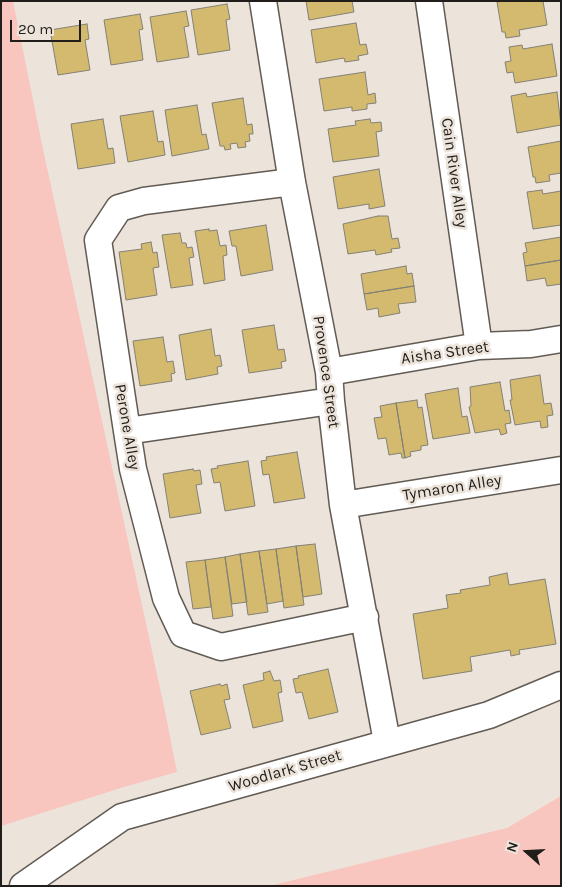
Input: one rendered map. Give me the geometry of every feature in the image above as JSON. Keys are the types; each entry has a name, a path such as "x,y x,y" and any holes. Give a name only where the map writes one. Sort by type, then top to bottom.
{"street":[{"name":"Provence Street","path":"263,1 292,182 329,372 343,505 387,742"},
{"name":"Cain River Alley","path":"429,1 478,346"},
{"name":"Perone Alley","path":"292,182 144,201 119,208 98,240 133,469 166,598 183,634 222,647 365,617"},
{"name":"Aisha Street","path":"329,372 478,346 531,344 561,340"},
{"path":"127,431 331,401"},
{"name":"Tymaron Alley","path":"343,505 561,470"},
{"name":"Woodlark Street","path":"23,886 122,817 489,714 561,685"}],"shaded area":[{"path":"1,1 13,1 177,772 1,826"},
{"path":"561,796 561,886 269,886 507,828"}],"building":[{"path":"306,1 352,1 354,12 309,20"},
{"path":"543,1 547,25 519,30 520,36 506,38 505,32 502,32 497,2"},
{"path":"227,4 230,19 226,20 230,50 198,55 191,10"},
{"path":"186,11 189,26 184,27 189,57 157,62 150,17"},
{"path":"140,14 143,29 139,30 143,60 111,65 104,20"},
{"path":"356,23 360,45 366,44 368,54 358,56 359,60 345,62 344,58 316,63 311,30"},
{"path":"87,24 89,39 85,40 90,70 58,75 50,30"},
{"path":"552,44 557,76 515,83 513,72 507,73 505,62 511,61 509,47 522,45 523,49"},
{"path":"365,72 368,95 375,93 376,103 367,104 367,109 352,111 352,107 324,111 319,79"},
{"path":"557,92 561,125 517,133 511,96 526,93 527,97"},
{"path":"243,98 247,125 252,124 253,134 249,134 250,141 245,142 246,147 238,148 237,143 230,144 231,149 225,150 224,146 220,146 212,103"},
{"path":"197,105 202,135 206,134 209,149 172,156 165,110"},
{"path":"153,111 158,142 163,141 165,155 128,162 120,116"},
{"path":"103,119 108,149 113,148 115,163 78,169 71,124"},
{"path":"370,119 371,123 381,122 382,131 376,132 379,156 333,162 328,129 356,125 355,121"},
{"path":"561,141 561,173 549,175 550,181 536,183 535,177 533,177 528,147"},
{"path":"379,169 385,206 369,209 369,204 338,209 333,177"},
{"path":"542,190 543,194 561,191 561,225 533,229 527,192"},
{"path":"378,216 388,216 392,239 398,238 400,248 391,249 392,252 376,255 375,250 348,254 343,224"},
{"path":"266,225 273,270 241,276 236,246 232,246 229,231"},
{"path":"209,229 209,231 217,230 220,246 226,245 227,255 223,256 225,280 204,284 195,231"},
{"path":"180,233 182,243 186,243 187,248 192,247 194,257 189,258 193,285 171,288 162,235"},
{"path":"561,237 561,260 525,266 523,253 527,252 525,243"},
{"path":"151,242 153,253 157,252 159,267 153,268 157,295 126,300 119,252 142,249 141,244"},
{"path":"561,260 561,284 547,286 545,278 527,281 525,266"},
{"path":"406,266 407,274 412,273 414,286 364,294 361,274"},
{"path":"414,286 416,302 398,304 400,313 379,317 378,308 367,310 364,294"},
{"path":"274,325 278,350 284,349 286,361 281,362 282,368 249,373 242,330"},
{"path":"211,329 215,356 220,355 222,366 217,367 218,374 186,380 179,335"},
{"path":"163,337 167,362 173,361 175,373 171,374 172,381 140,386 133,341"},
{"path":"540,375 544,404 551,403 553,415 547,416 548,427 541,428 540,421 515,425 510,400 512,400 510,380"},
{"path":"500,382 505,411 509,410 511,423 505,424 507,433 501,435 499,429 475,433 469,407 471,406 470,387"},
{"path":"458,388 462,417 467,416 470,433 433,439 425,394"},
{"path":"417,400 418,408 422,407 428,445 421,446 421,450 410,452 411,456 405,458 396,403"},
{"path":"396,403 405,458 402,458 401,453 389,455 386,438 378,439 374,418 382,417 380,406"},
{"path":"297,452 305,498 274,503 269,474 263,475 261,461 267,460 266,457"},
{"path":"248,461 255,506 225,511 220,482 214,483 211,469 218,468 217,466"},
{"path":"193,469 194,471 200,470 202,484 196,485 201,513 170,518 163,474"},
{"path":"315,544 322,594 303,597 296,546"},
{"path":"296,546 304,605 284,608 276,549"},
{"path":"276,549 283,601 267,604 259,551"},
{"path":"259,551 268,612 248,615 240,554"},
{"path":"240,554 247,602 232,604 225,557"},
{"path":"225,557 233,616 213,619 205,560"},
{"path":"205,560 211,607 193,609 186,562"},
{"path":"507,573 509,585 545,579 556,644 519,650 520,654 511,656 510,650 470,657 472,671 423,679 413,614 448,608 446,595 461,593 460,590 490,585 489,577"},
{"path":"328,669 338,712 309,719 302,692 296,693 293,679 299,678 298,676"},
{"path":"270,671 274,681 280,680 282,692 278,693 283,721 253,728 243,685 264,680 263,673"},
{"path":"220,684 221,686 227,684 230,699 224,700 231,728 201,735 190,691"}]}
